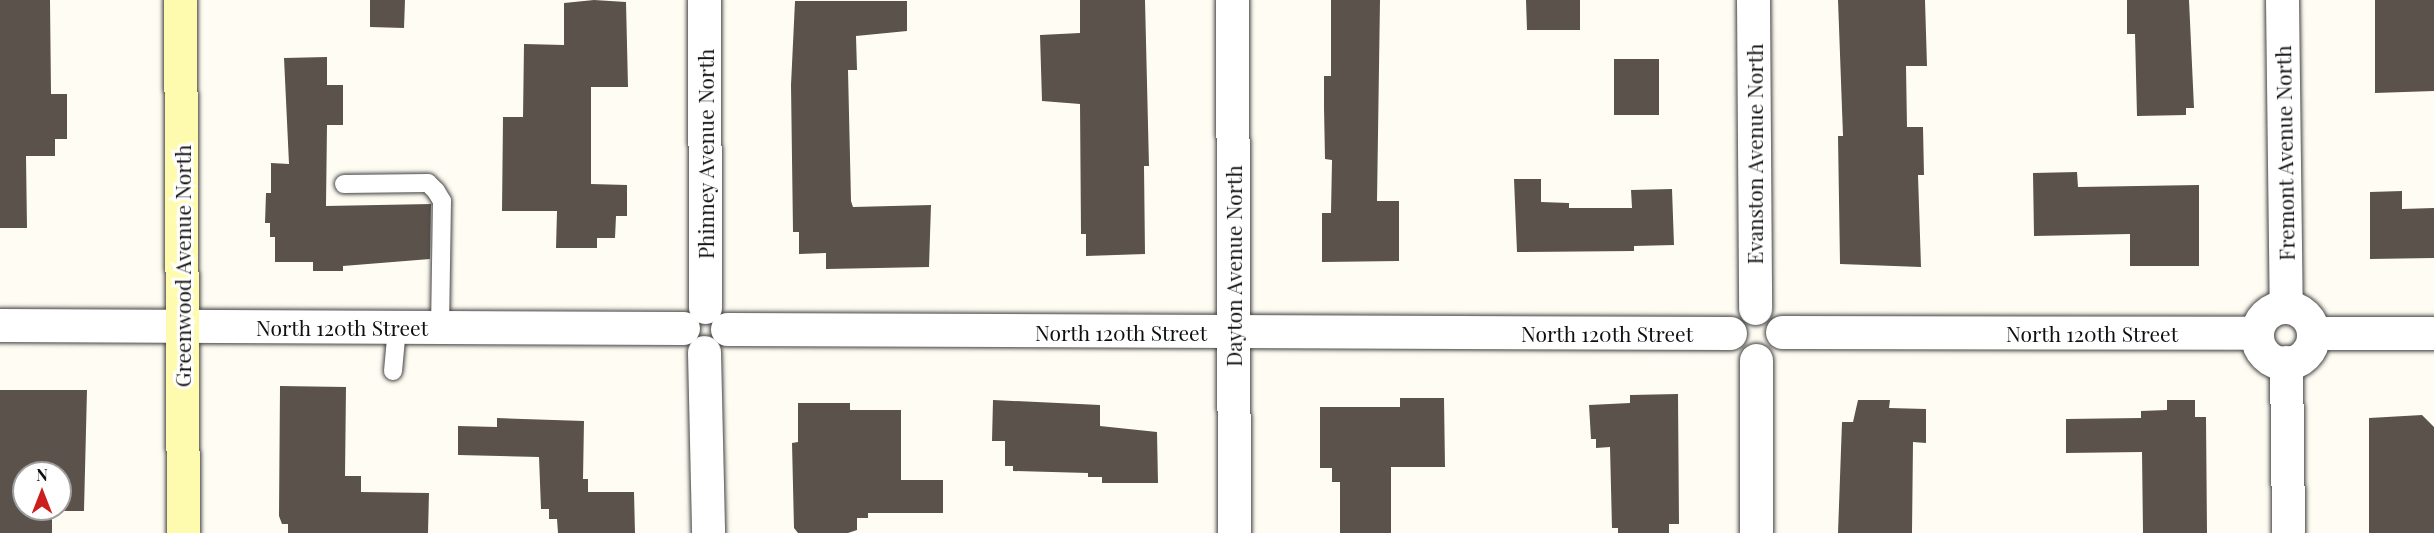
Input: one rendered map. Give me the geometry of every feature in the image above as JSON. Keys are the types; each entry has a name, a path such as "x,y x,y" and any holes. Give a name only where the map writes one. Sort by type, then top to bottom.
{"main road":[{"name":"Greenwood Avenue North","path":"180,0 183,533"}],"street":[{"name":"Phinney Avenue North","path":"704,0 705,321"},
{"name":"Dayton Avenue North","path":"1232,0 1234,533"},
{"name":"Evanston Avenue North","path":"1753,0 1755,308"},
{"name":"Fremont Avenue North","path":"2282,0 2286,307"},
{"path":"2286,307 2308,318 2313,333 2307,353 2286,362 2266,355 2257,333 2266,314 2286,307"},
{"path":"1755,308 1776,317 1782,332 1772,354 1756,360 1739,354 1730,333 1739,314 1755,308"},
{"name":"North 120th Street","path":"0,325 440,327 705,321 1234,333 1730,333"},
{"path":"705,321 690,346 704,352 708,533"},
{"name":"North 120th Street","path":"1782,332 2257,333"},
{"path":"2313,333 2434,333"},
{"path":"1756,360 1756,533"},
{"path":"2286,362 2288,533"}],"lane":[{"path":"344,184 428,183 436,191 442,201 440,327"},
{"path":"393,371 397,327"}],"building":[{"path":"0,0 50,0 51,94 67,94 67,139 55,139 55,156 26,156 27,228 0,228"},
{"path":"370,0 405,0 404,28 370,27"},
{"path":"594,0 626,2 628,87 591,87 591,184 627,185 627,216 616,216 615,238 597,238 597,248 556,248 557,211 502,211 503,117 523,117 524,44 564,45 564,3"},
{"path":"1080,0 1145,0 1149,166 1144,166 1145,254 1086,256 1086,234 1081,234 1080,104 1042,101 1040,35 1080,33"},
{"path":"1331,0 1380,0 1377,201 1399,201 1399,261 1322,262 1322,213 1331,213 1332,160 1325,159 1324,76 1331,76"},
{"path":"1526,0 1580,0 1580,30 1527,30"},
{"path":"1838,0 1925,0 1927,66 1906,66 1907,127 1923,127 1924,175 1918,175 1921,267 1840,264 1838,136 1843,136"},
{"path":"2127,0 2189,0 2194,108 2186,108 2186,115 2137,116 2135,34 2127,34"},
{"path":"2375,0 2434,0 2434,91 2375,93"},
{"path":"795,1 907,1 907,31 856,36 857,70 848,70 851,201 853,207 931,205 929,267 826,269 826,253 799,254 799,232 793,232 791,85"},
{"path":"327,57 327,85 343,85 343,125 327,125 326,206 431,204 430,259 343,266 343,271 313,271 313,262 275,262 275,237 270,237 270,223 265,223 266,193 271,193 271,163 289,164 284,58"},
{"path":"1614,59 1659,59 1659,115 1614,115"},
{"path":"2077,172 2078,187 2199,185 2199,266 2130,266 2130,234 2034,236 2033,173"},
{"path":"1514,179 1541,179 1541,202 1569,203 1569,208 1632,208 1631,190 1672,189 1674,245 1634,246 1634,251 1517,252"},
{"path":"2402,191 2402,209 2434,208 2434,258 2370,259 2370,192"},
{"path":"280,386 346,387 345,476 361,476 361,492 429,493 428,533 288,533 288,524 282,524 279,516"},
{"path":"0,390 87,390 84,511 72,511 72,461 12,461 12,521 52,521 52,533 0,533"},
{"path":"1678,394 1679,524 1669,524 1669,533 1618,533 1618,528 1612,528 1610,447 1596,448 1596,439 1591,439 1589,405 1630,403 1630,395"},
{"path":"1400,398 1444,398 1445,467 1391,467 1391,533 1340,533 1340,482 1332,482 1332,468 1320,468 1320,407 1400,407"},
{"path":"993,400 1100,405 1100,426 1157,432 1158,483 1102,483 1102,477 1088,477 1088,473 1013,471 1013,466 1005,466 1005,441 992,441"},
{"path":"1858,400 1890,400 1889,408 1926,409 1926,443 1913,442 1912,533 1838,533 1842,422 1853,422"},
{"path":"2167,400 2195,400 2195,417 2206,417 2207,533 2143,533 2142,452 2066,453 2066,419 2141,418 2141,411 2167,410"},
{"path":"798,403 850,403 850,410 901,410 901,480 943,480 943,513 868,513 868,518 857,518 857,530 848,533 798,533 794,528 792,443 798,442"},
{"path":"2422,415 2434,427 2434,533 2369,533 2369,418"},
{"path":"497,418 584,421 583,479 588,479 588,492 634,492 635,533 558,533 557,519 549,519 549,509 541,509 539,457 458,455 458,426 497,427"}]}
